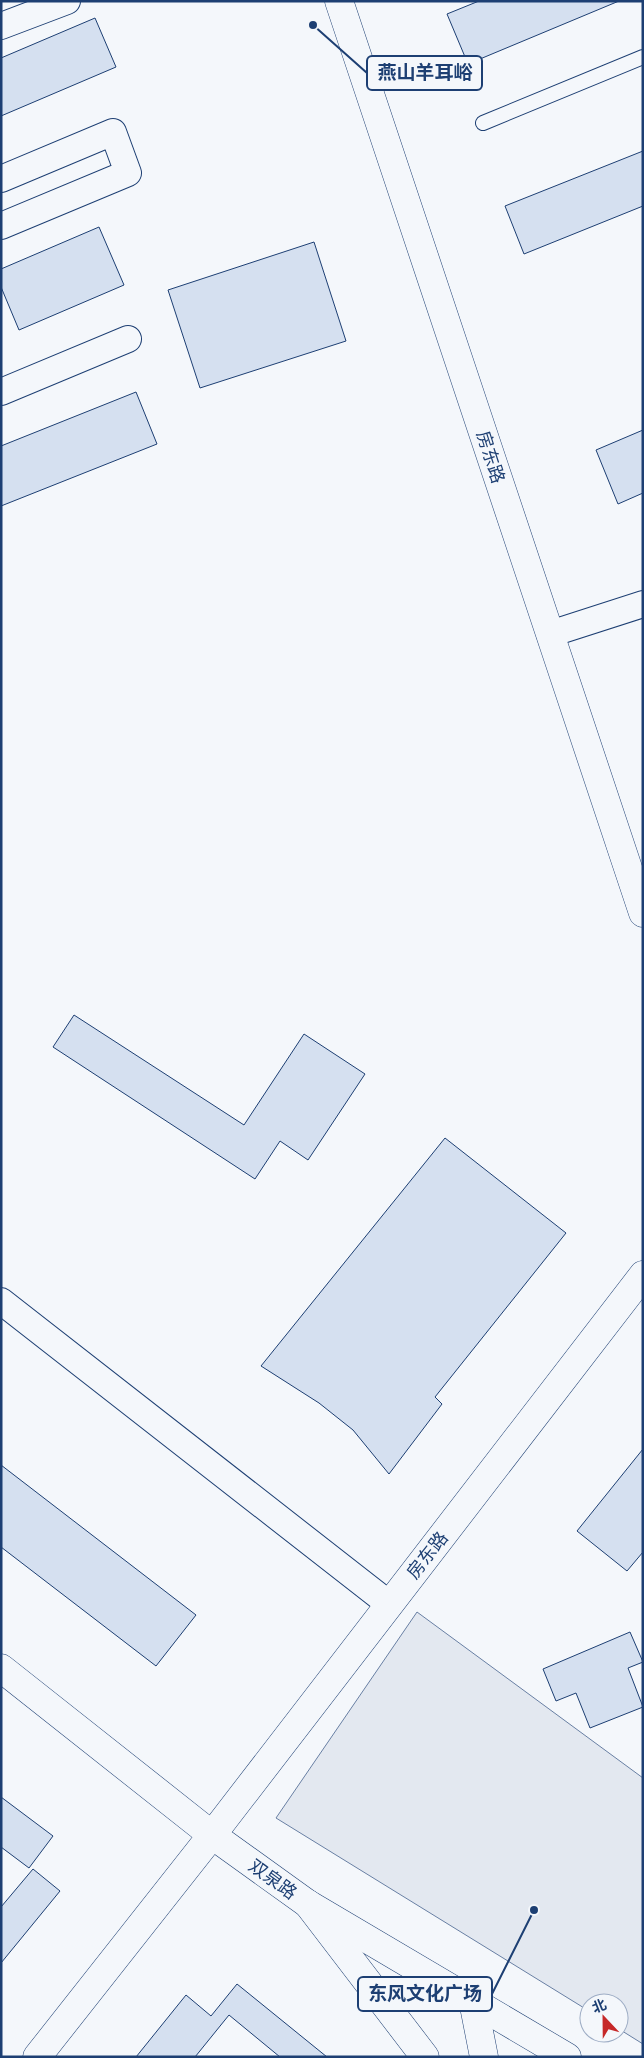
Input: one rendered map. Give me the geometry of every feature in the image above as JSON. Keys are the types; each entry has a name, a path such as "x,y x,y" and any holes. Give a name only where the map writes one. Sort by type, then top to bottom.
{"main road":[{"name":"房东路","path":"339,1 643,913"},
{"name":"房东路","path":"37,2057 212,1835 643,1275"},
{"name":"双泉路","path":"1,1668 212,1835 308,1904 567,2057"},
{"path":"308,1904 425,2057"},
{"path":"473,2001 484,2057"}],"street":[{"path":"1,26 67,1"},
{"path":"1,179 113,132 128,173 1,226"},
{"path":"1,392 128,339"},
{"path":"550,634 643,604"},
{"path":"1,1301 389,1604"}],"lane":[{"path":"483,123 643,57"}],"shaded area":[{"path":"417,1612 643,1778 643,2044 629,2035 629,1993 579,1993 579,2005 276,1818"}],"building":[{"path":"479,1 619,1 468,64 447,14"},
{"path":"95,18 116,67 1,116 1,58"},
{"path":"643,151 643,206 524,254 505,206"},
{"path":"99,227 124,285 19,330 1,287 1,269"},
{"path":"314,242 346,341 200,388 168,290"},
{"path":"136,392 157,444 1,506 1,446"},
{"path":"643,430 643,493 618,504 596,450"},
{"path":"74,1015 244,1125 304,1034 365,1074 308,1160 280,1141 255,1179 53,1047"},
{"path":"445,1138 566,1233 435,1397 442,1404 389,1474 353,1430 319,1403 261,1366"},
{"path":"643,1449 643,1552 627,1571 577,1531"},
{"path":"1,1465 196,1615 156,1666 1,1547"},
{"path":"630,1632 643,1662 628,1668 643,1707 590,1728 576,1693 556,1701 543,1669"},
{"path":"1,1797 53,1836 29,1868 1,1847"},
{"path":"33,1869 60,1891 1,1963 1,1907"},
{"path":"237,1984 327,2057 280,2057 229,2015 195,2057 136,2057 186,1995 211,2016"}],"place":[{"name":"燕山羊耳峪","path":"313,25"},
{"name":"东风文化广场","path":"534,1910"}]}
